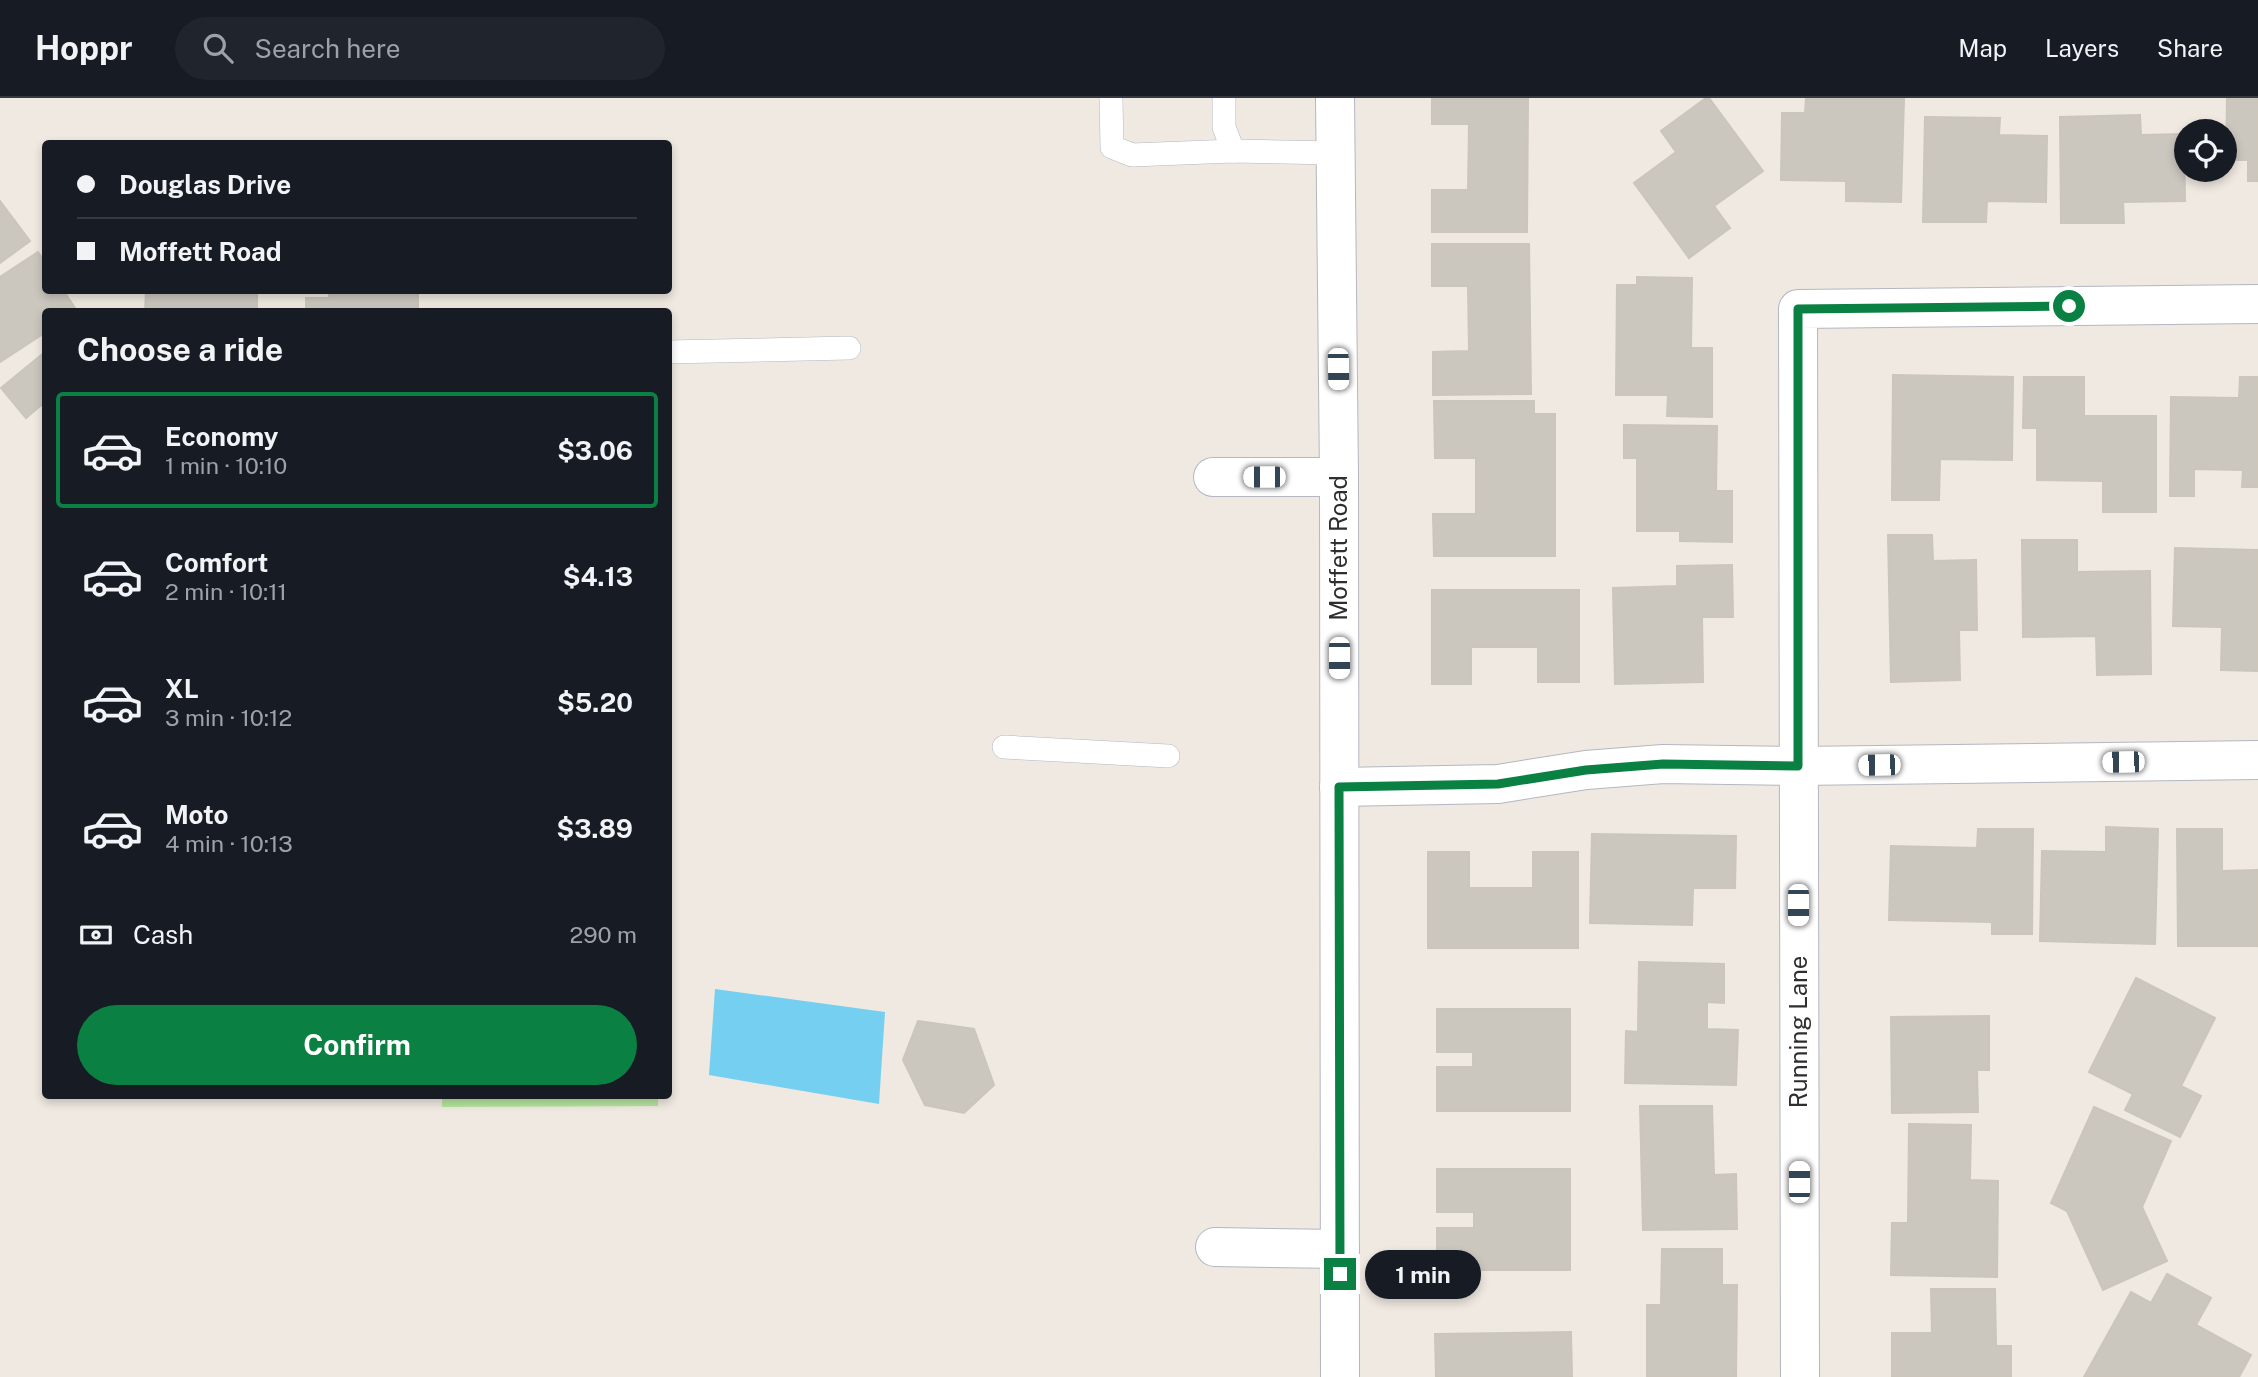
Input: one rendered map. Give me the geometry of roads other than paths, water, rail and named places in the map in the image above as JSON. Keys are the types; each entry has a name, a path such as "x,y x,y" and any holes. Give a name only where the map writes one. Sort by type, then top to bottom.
{"street":[{"name":"Moffett Road","path":"1335,98 1339,477 1340,1377"},
{"name":"Running Lane","path":"1800,1377 1798,309 2258,304"},
{"path":"1213,477 1339,477"},
{"path":"1339,787 1498,784 1586,770 1663,764 1798,766 2258,760"},
{"path":"1215,1247 1340,1249"}],"lane":[{"path":"1111,98 1112,147 1132,155 1233,151 1336,153"},
{"path":"1224,98 1224,127 1233,151"},
{"path":"672,352 849,348"},
{"path":"1004,747 1168,756"}],"water":[{"path":"715,989 885,1012 879,1104 709,1075"}]}
